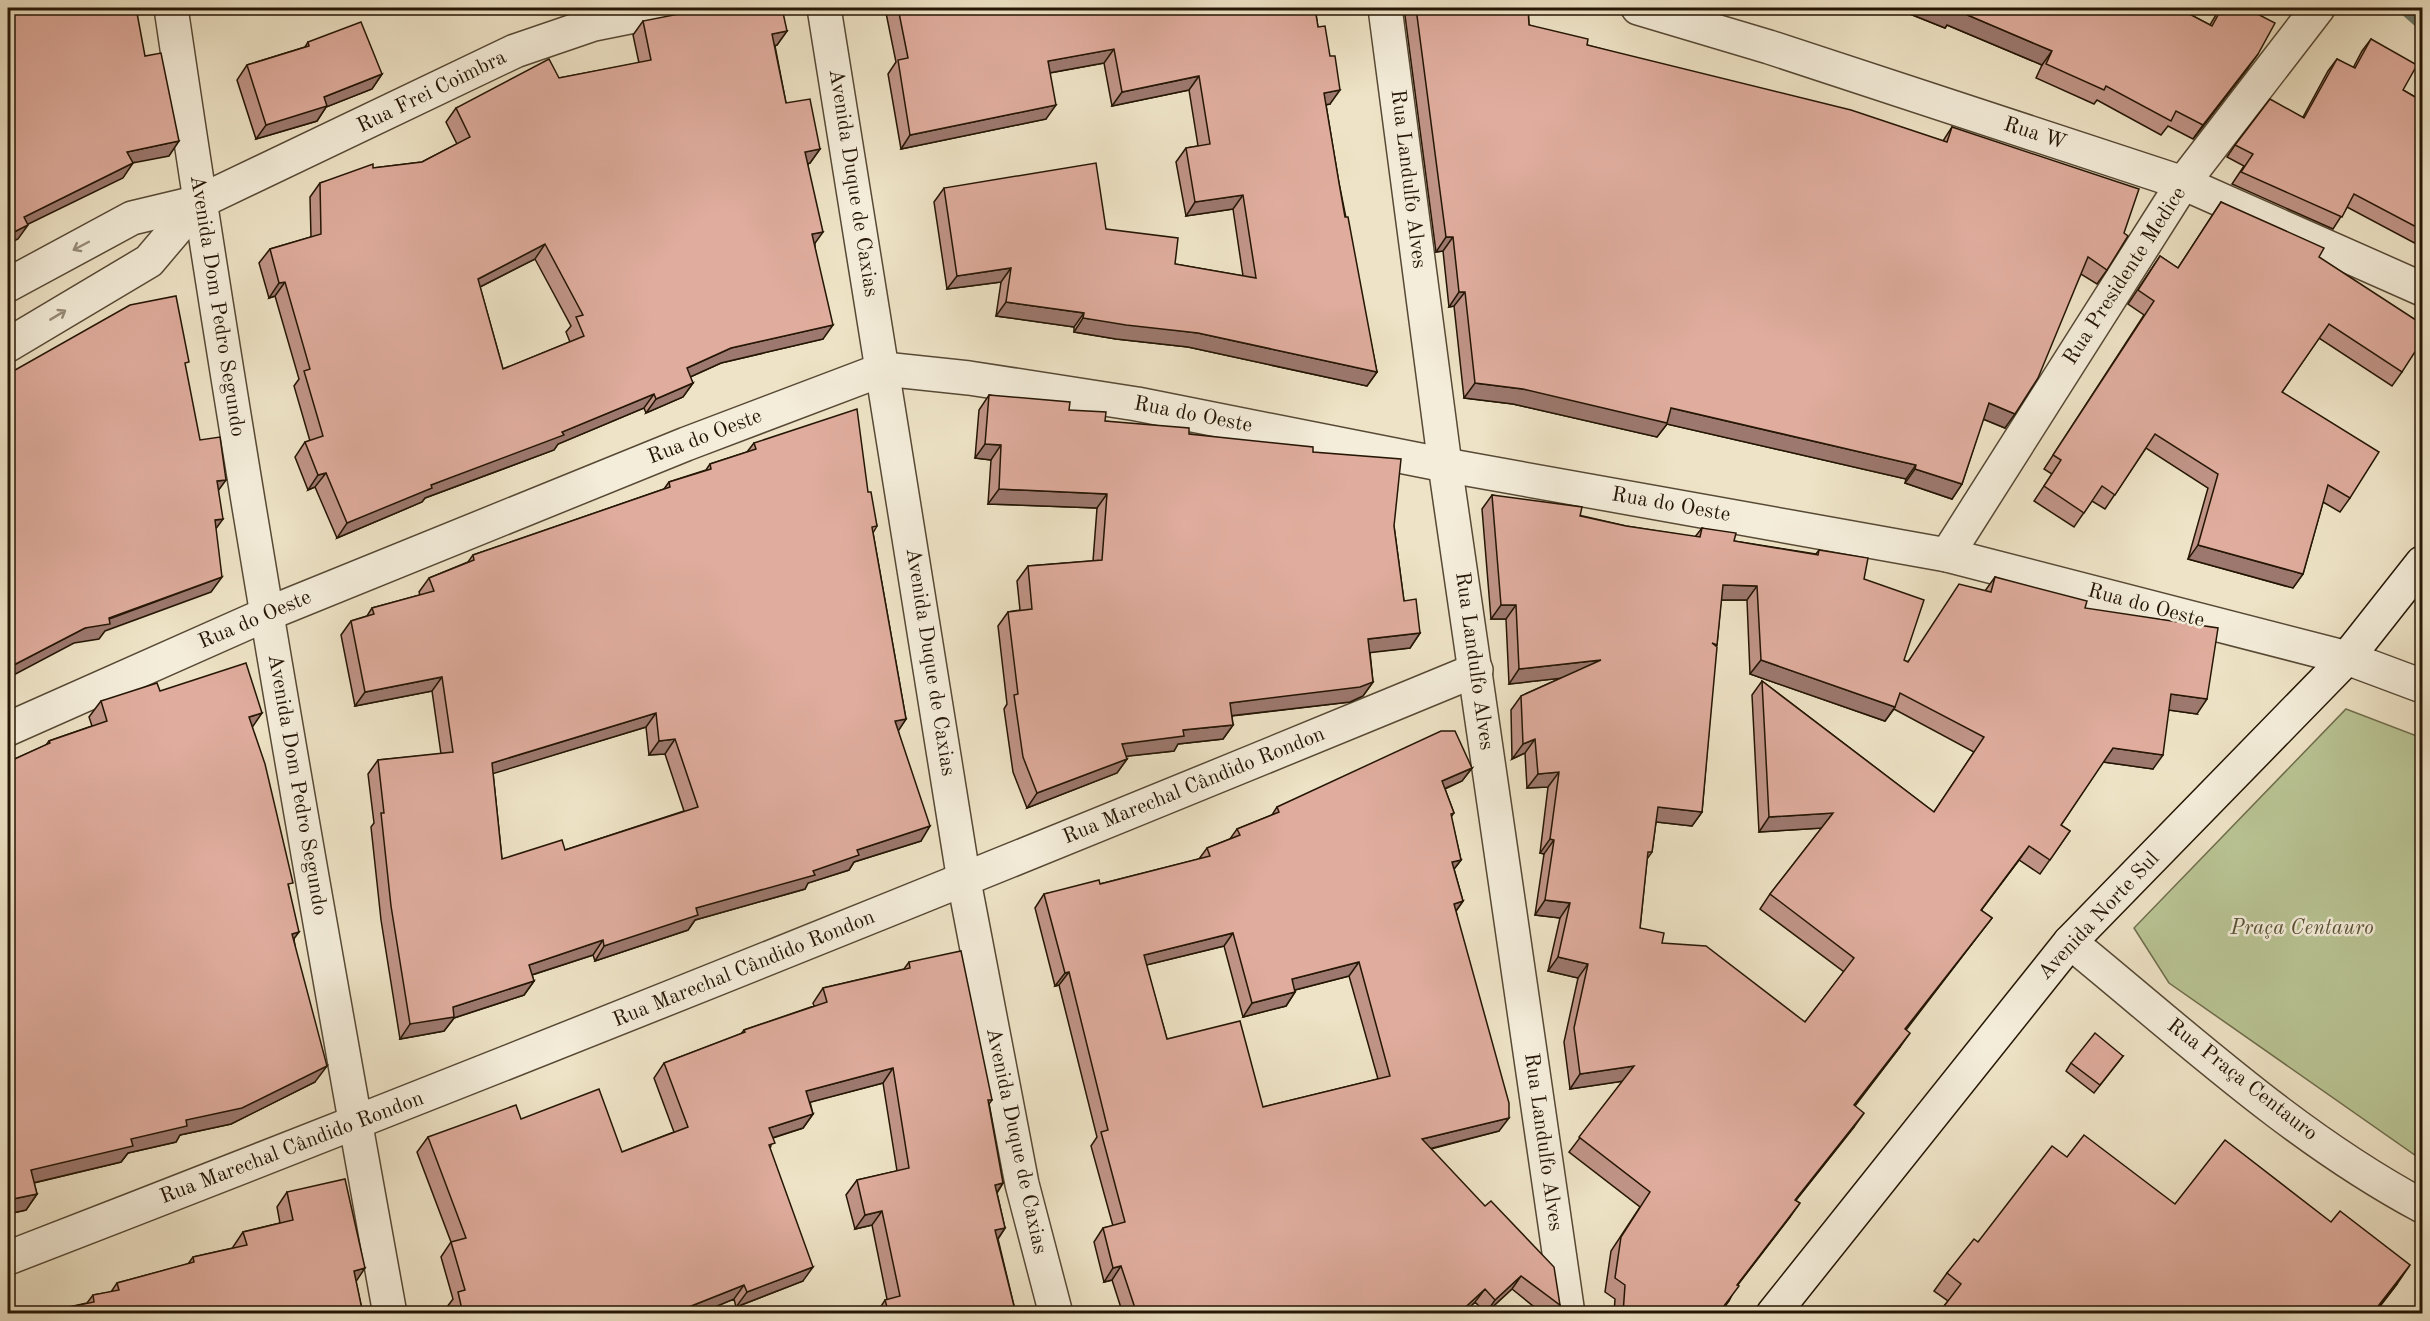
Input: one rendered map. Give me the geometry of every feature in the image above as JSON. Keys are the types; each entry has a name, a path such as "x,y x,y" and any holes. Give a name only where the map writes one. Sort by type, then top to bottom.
{"street":[{"name":"Avenida Dom Pedro Segundo","path":"171,8 199,202 267,614 390,1314"},
{"name":"Rua Frei Coimbra","path":"8,285 132,218 199,202 344,135 515,51 594,24 674,8"},
{"name":"Avenida Duque de Caxias","path":"824,8 884,369 964,881 1022,1184 1056,1314"},
{"name":"Rua Landulfo Alves","path":"1385,8 1445,465 1568,1314"},
{"name":"Rua W","path":"1638,8 1769,47 2183,183 2422,289"},
{"name":"Rua Presidente Medice","path":"1947,555 2183,183 2318,8"},
{"name":"Rua Frei Coimbra","path":"8,345 149,261 199,202"},
{"name":"Rua do Oeste","path":"8,729 267,614 686,444 884,369 969,378 1137,404 1445,465 1947,555 2347,658 2422,686"},
{"name":"Avenida Norte Sul","path":"1773,1314 2070,942 2347,658 2422,563"},
{"name":"Rua Marechal Cândido Rondon","path":"8,1258 356,1124 964,881 1476,670"},
{"name":"Rua Praça Centauro","path":"2070,942 2289,1119 2380,1183 2422,1206"}],"green space":[{"name":"Praça Centauro","path":"2346,709 2422,738 2422,1160 2169,983 2134,928"}],"building":[{"path":"8,8 131,8 133,14 137,13 145,56 161,53 179,141 127,152 133,163 24,217 28,225 8,235"},
{"path":"709,8 782,8 787,31 772,34 786,103 810,99 820,149 805,152 823,232 812,234 833,325 731,348 687,368 693,383 656,399 654,394 562,432 564,435 431,485 432,488 347,523 326,473 318,475 305,442 323,436 304,371 310,369 285,282 279,283 270,249 321,234 320,183 373,164 373,168 422,162 470,137 456,108 549,59 559,78 651,60 643,21","holes":["545,244 583,315 576,317 584,336 503,369 478,279"]},
{"path":"898,8 1315,8 1318,27 1325,26 1330,56 1335,56 1340,90 1324,93 1345,217 1348,217 1377,372 1198,333 1126,325 1083,318 1084,313 1006,302 1011,268 957,276 944,188 1096,163 1106,229 1178,238 1175,264 1256,278 1243,195 1195,202 1186,148 1210,144 1199,76 1122,92 1114,49 1048,61 1056,105 910,135 898,60 908,58"},
{"path":"1416,8 1528,8 1529,25 1588,39 1587,45 1851,110 1947,142 1952,127 2139,189 2124,233 2128,236 2107,270 2088,257 2038,378 2015,414 1989,403 1962,484 1915,469 1916,465 1671,408 1667,423 1523,389 1475,383 1465,292 1459,292 1453,237 1446,237"},
{"path":"1940,8 2178,8 2212,26 2222,8 2246,8 2275,23 2258,54 2203,125 2176,111 2171,121 2106,86 2104,90 2046,64 2052,51 1956,10 1955,14"},
{"path":"361,22 382,74 324,97 327,106 266,125 247,65 309,46 308,42"},
{"path":"2371,39 2417,65 2403,90 2422,101 2422,230 2354,194 2342,217 2241,172 2253,154 2235,145 2270,99 2304,118 2337,59 2355,68"},
{"path":"2221,202 2324,248 2319,257 2422,324 2422,341 2402,372 2329,324 2282,392 2379,452 2350,498 2328,485 2303,574 2198,545 2218,474 2155,434 2115,495 2102,486 2084,513 2044,486 2061,460 2053,455 2154,301 2138,290 2160,256 2178,268"},
{"path":"176,296 189,362 185,363 200,440 220,437 226,480 217,481 223,519 215,520 222,577 109,618 110,624 85,628 8,668 8,374 130,305"},
{"path":"989,395 1070,402 1069,410 1106,412 1105,421 1189,428 1189,434 1313,447 1313,452 1401,459 1394,526 1404,601 1416,599 1420,633 1368,639 1373,682 1360,687 1230,703 1233,725 1183,730 1184,736 1122,744 1127,759 1037,793 1023,757 1014,695 1018,694 1008,612 1032,609 1028,566 1102,560 1107,494 999,489 1001,445 985,444"},
{"path":"857,409 868,492 871,492 877,526 872,527 906,719 895,721 930,826 857,850 859,855 813,871 815,875 696,908 698,915 604,946 603,940 529,965 534,981 453,1007 454,1017 410,1024 391,906 378,760 453,752 442,677 365,692 351,621 374,614 372,608 434,591 429,578 474,560 473,555 670,487 669,482 711,469 710,464 756,449 754,443","holes":["656,713 659,741 675,739 698,807 565,850 562,840 502,859 492,763"]},
{"path":"1492,495 1582,507 1580,516 1626,526 1700,537 1702,528 1736,533 1734,541 1818,555 1819,550 1868,558 1864,579 1924,600 1904,660 1908,662 1959,584 1991,592 1995,577 2087,601 2085,608 2218,628 2207,699 2171,694 2163,755 2113,748 2061,825 2070,831 2050,860 2029,846 1981,910 1992,918 1905,1029 1910,1033 1854,1105 1864,1113 1795,1200 1800,1203 1737,1285 1739,1286 1718,1314 1623,1314 1625,1285 1615,1278 1621,1237 1650,1192 1579,1137 1634,1066 1580,1074 1574,1028 1588,964 1558,957 1570,903 1545,900 1554,840 1550,839 1559,772 1538,774 1535,739 1523,744 1521,696 1601,660 1519,669 1516,605 1501,605","holes":["1723,585 1757,586 1761,660 1895,707 1900,693 1984,737 1934,812 1762,681 1769,817 1833,813 1770,894 1854,958 1805,1022 1706,946 1662,943 1664,933 1640,928 1648,852 1652,852 1658,807 1702,812 1717,647 1712,643 1717,645"]},
{"path":"246,663 262,713 249,717 265,764 293,883 288,884 299,932 292,934 327,1066 242,1108 186,1120 187,1126 131,1139 133,1146 31,1170 37,1194 8,1200 8,762 50,743 49,741 107,721 101,701 157,683 160,691"},
{"path":"1441,731 1455,731 1472,768 1442,781 1454,813 1451,814 1461,860 1452,862 1463,901 1454,904 1509,1103 1509,1118 1422,1139 1485,1206 1491,1201 1554,1267 1560,1305 1521,1276 1495,1300 1485,1289 1458,1314 1137,1314 1121,1266 1113,1268 1103,1228 1125,1222 1101,1132 1108,1130 1069,972 1065,973 1044,894 1099,880 1100,884 1210,856 1207,848 1240,835 1237,829 1279,812 1277,807","holes":["1233,933 1252,1003 1295,992 1292,979 1359,962 1390,1076 1263,1107 1240,1021 1167,1039 1144,955"]},
{"path":"961,951 992,1100 988,1100 1003,1183 995,1185 1005,1228 995,1230 1016,1314 889,1314 885,1300 900,1296 882,1211 865,1215 857,1180 909,1168 893,1068 806,1091 813,1114 769,1128 775,1143 769,1145 813,1267 747,1292 744,1285 671,1314 463,1314 458,1292 465,1290 451,1242 466,1238 428,1137 516,1105 521,1119 599,1089 622,1152 688,1127 664,1063 745,1032 744,1030 827,1002 823,988 910,968 909,962"},
{"path":"2095,1033 2123,1056 2100,1085 2071,1063"},
{"path":"2084,1135 2175,1204 2225,1140 2331,1222 2340,1211 2410,1265 2372,1314 1938,1314 1961,1284 1947,1273 1974,1239 1978,1242 2052,1146 2067,1157"},
{"path":"345,1179 365,1268 354,1271 363,1314 60,1314 60,1309 94,1302 93,1295 119,1290 117,1283 194,1262 193,1257 247,1245 243,1232 293,1220 287,1192"}],"waterway":[{"path":"2405,8 2422,23"}]}
